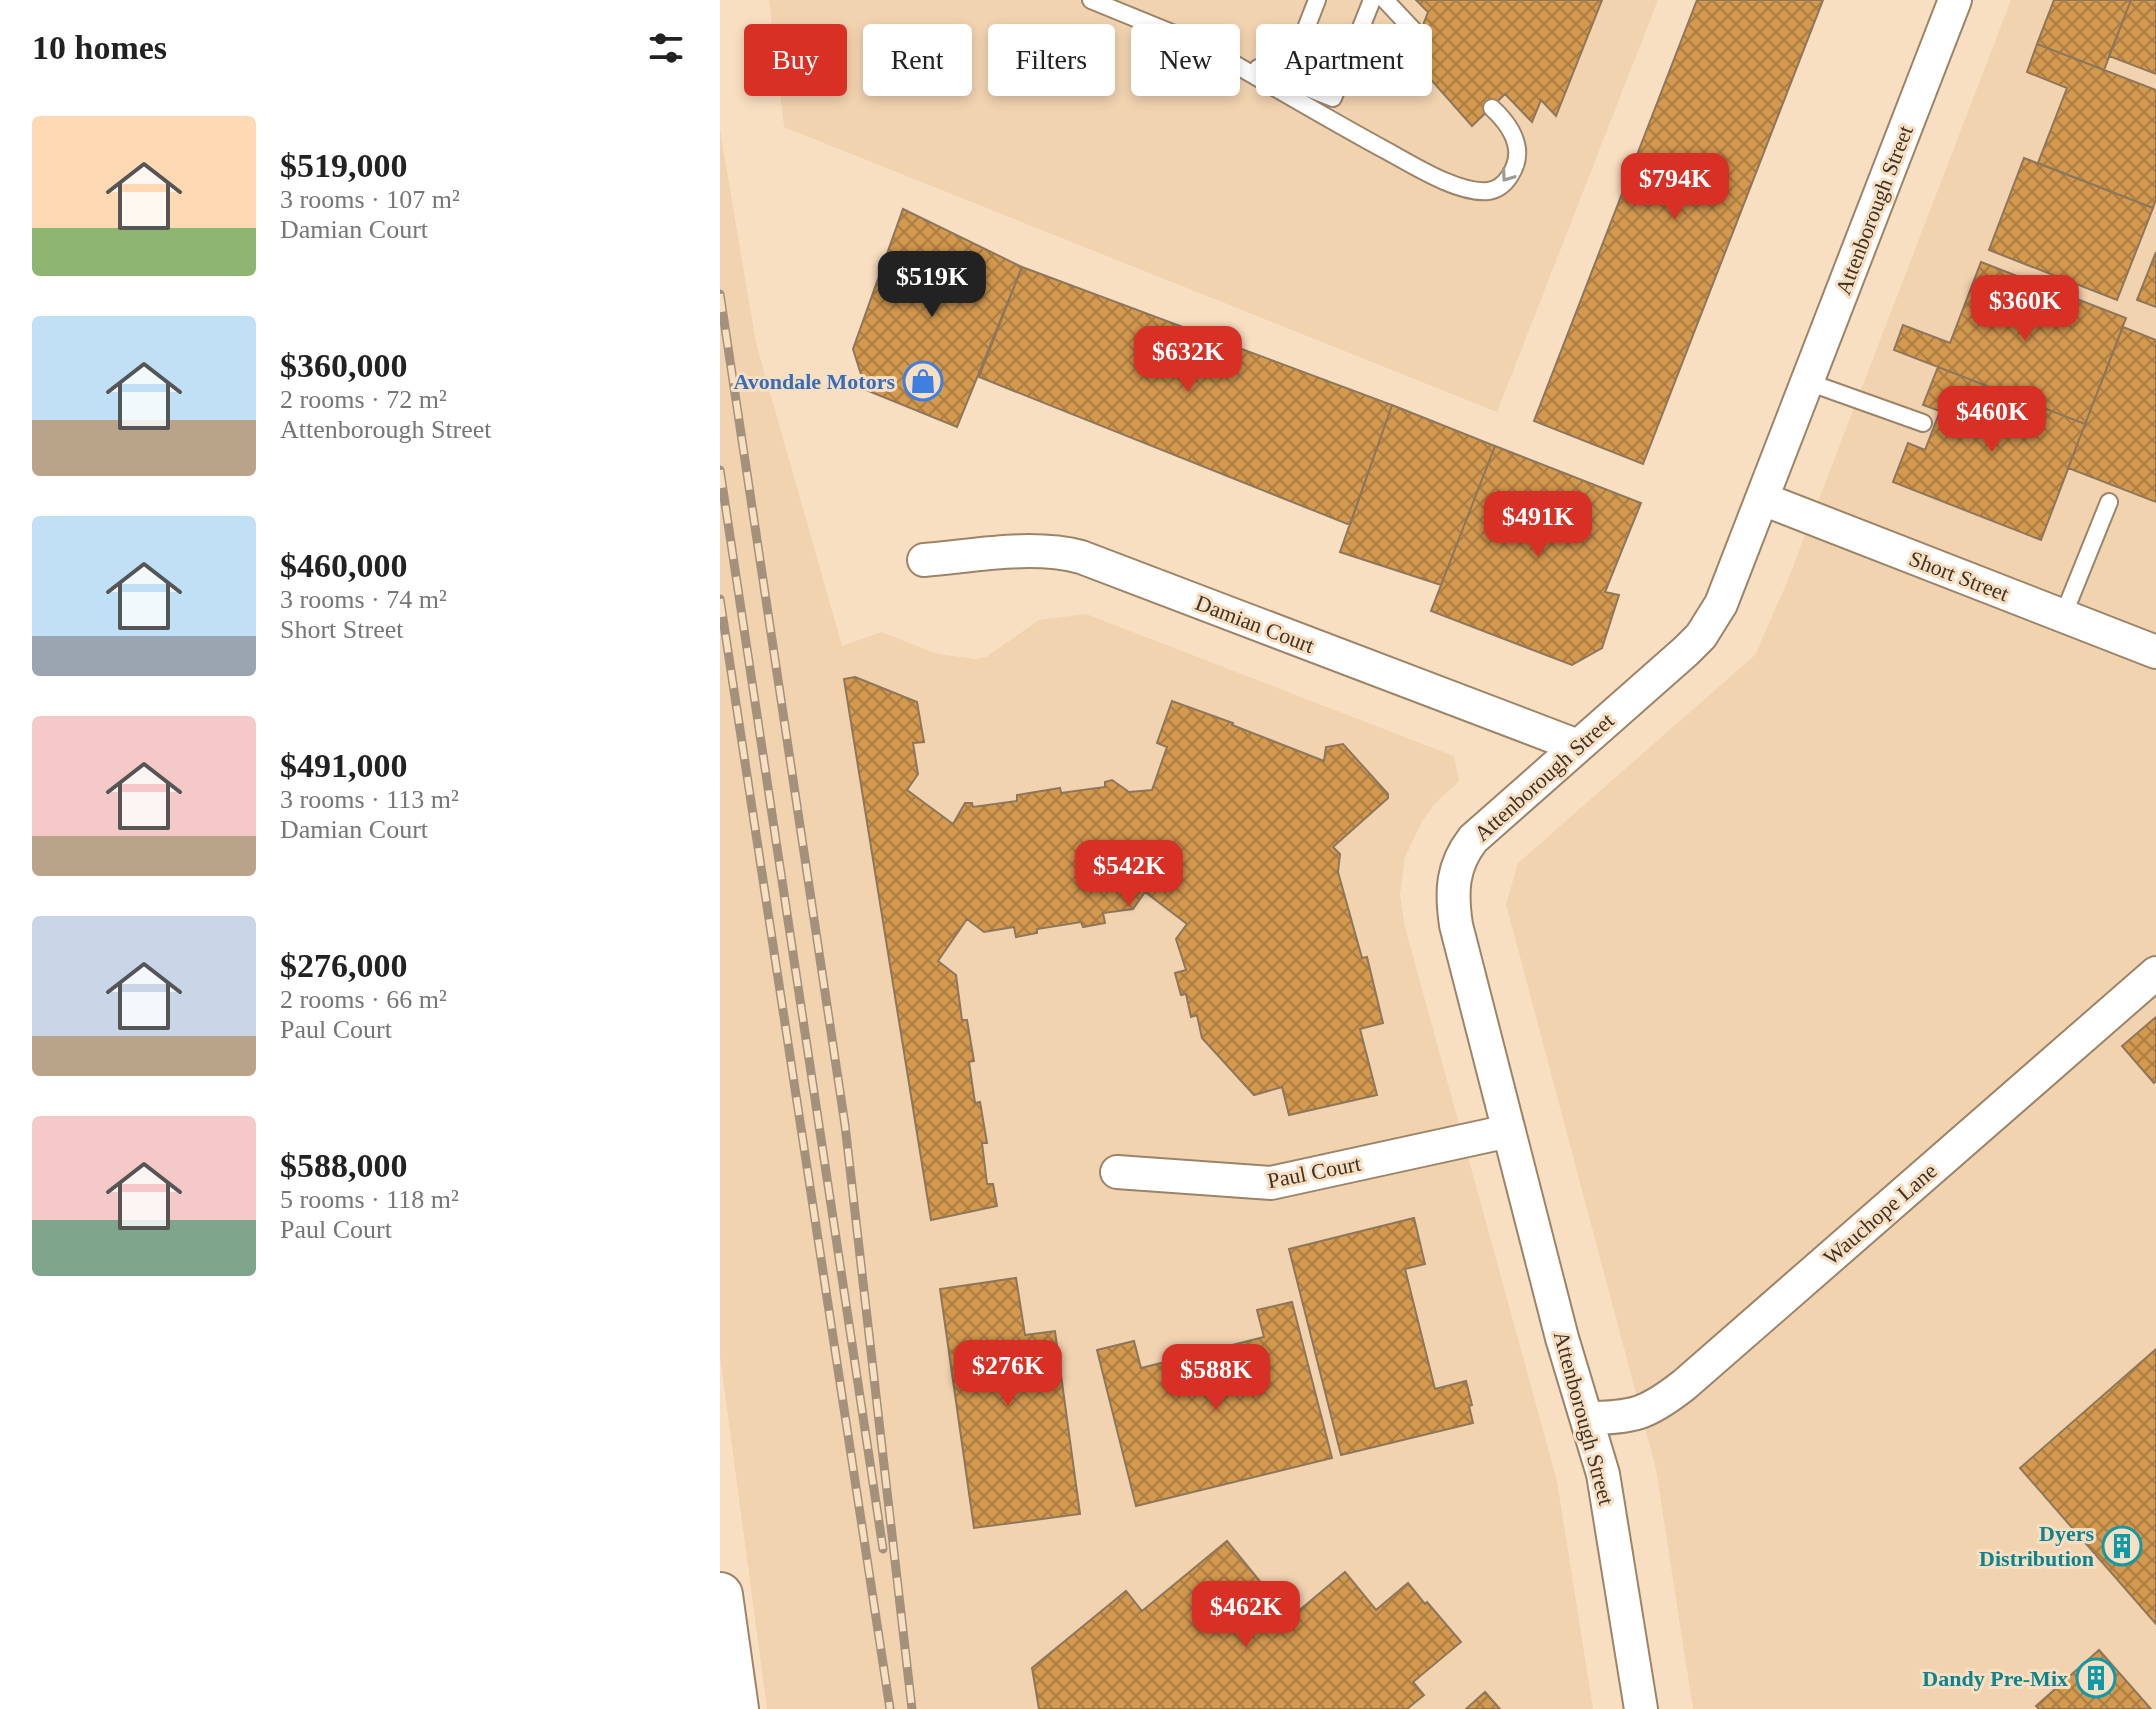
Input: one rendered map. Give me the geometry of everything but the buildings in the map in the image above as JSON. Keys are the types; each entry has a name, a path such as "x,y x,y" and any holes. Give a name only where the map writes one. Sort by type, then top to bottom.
{"main road":[{"path":"720,1595 730,1706"}],"street":[{"name":"Attenborough Street","path":"1641,1709 1607,1494 1562,1338 1456,925 1453,884 1460,857 1473,839 1701,636 1721,604 1955,0"},
{"name":"Short Street","path":"1763,499 2156,652"},
{"name":"Damian Court","path":"924,560 1034,552 1081,557 1578,746"},
{"name":"Wauchope Lane","path":"1587,1418 1637,1414 1684,1385 2156,973"},
{"name":"Paul Court","path":"1117,1172 1271,1183 1509,1131"}],"lane":[{"path":"1091,0 1150,24"},
{"path":"1308,24 1317,0"},
{"path":"1362,24 1372,0"},
{"path":"1385,0 1408,24"},
{"path":"1240,67 1409,163 1478,191 1498,188 1508,178 1516,161 1513,137 1492,108"},
{"path":"1808,382 1923,423"},
{"path":"2063,616 2109,502"}],"shaded area":[{"path":"769,0 1658,0 1497,412 784,127 780,96 847,96 847,24 772,24"},
{"path":"2011,0 2156,0 2156,1709 1693,1709 1656,1469 1506,904 1518,863 1755,655 1785,587"},
{"path":"720,130 756,343 842,646 881,632 938,654 976,659 986,657 1039,620 1086,614 1454,756 1459,781 1423,820 1405,857 1400,895 1405,927 1557,1481 1593,1709 767,1709 720,1357"}],"railway":[{"path":"720,294 845,1125 912,1709"},
{"path":"720,470 883,1549"},
{"path":"720,599 890,1709"}],"place":[{"name":"Avondale Motors","path":"923,381"},
{"name":"Dyers Distribution","path":"2122,1546"},
{"name":"Dandy Pre-Mix","path":"2096,1678"}]}
